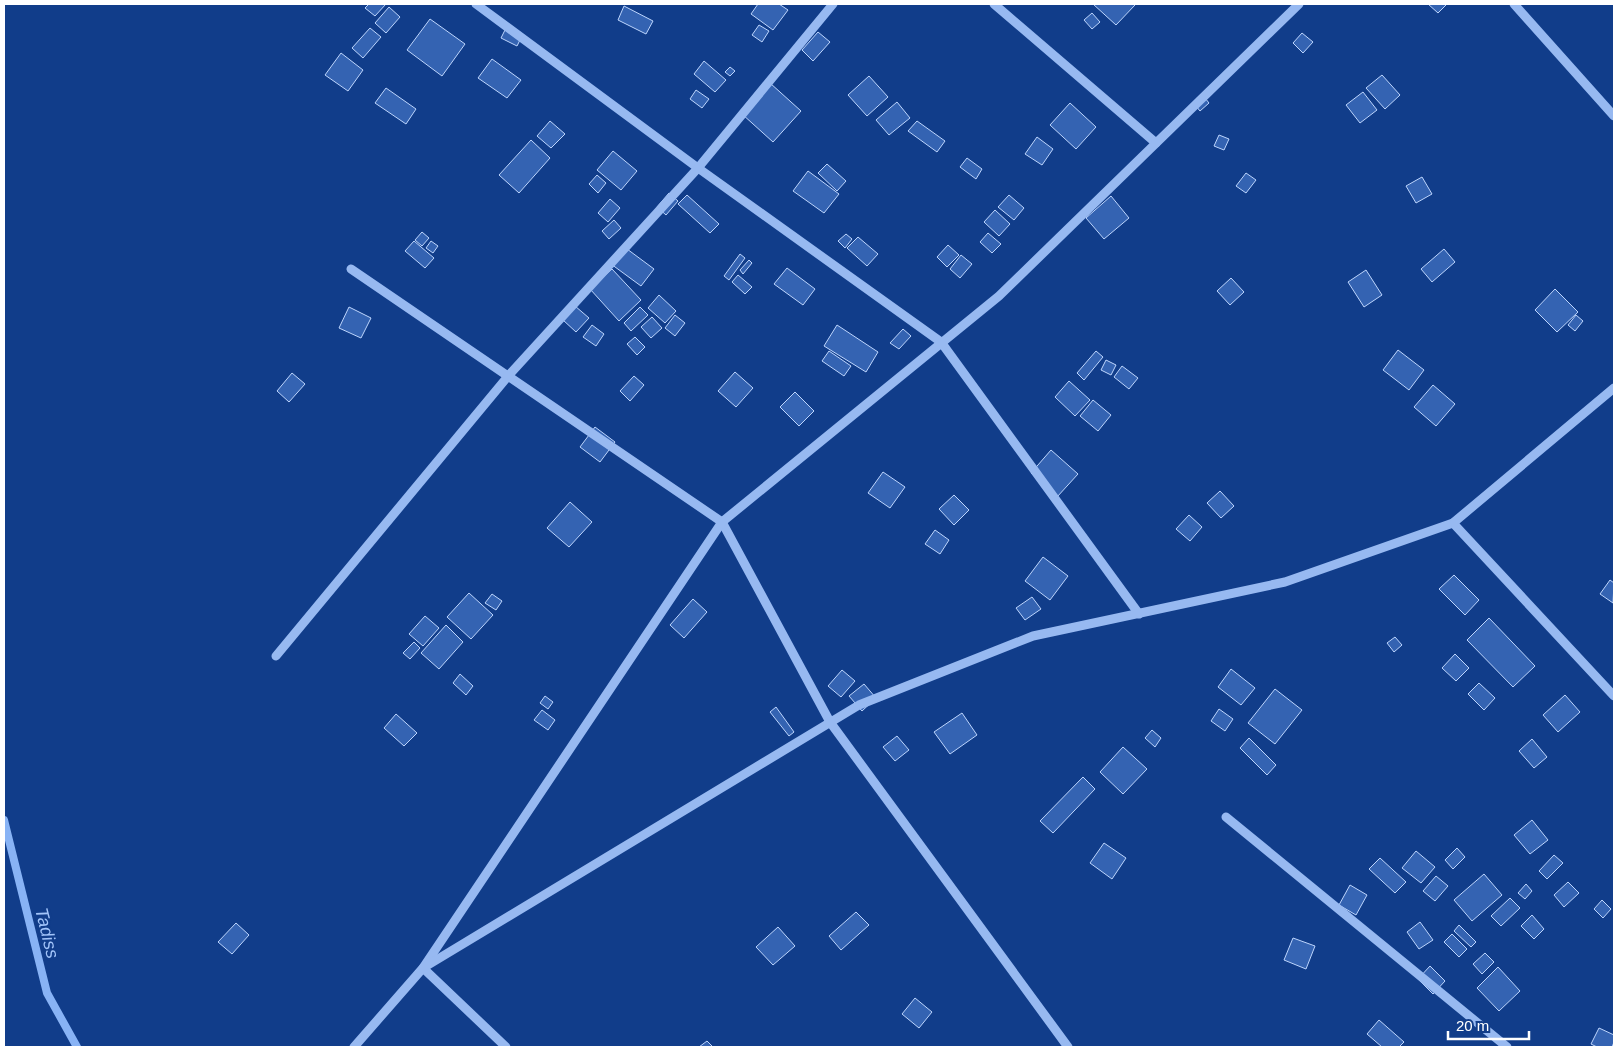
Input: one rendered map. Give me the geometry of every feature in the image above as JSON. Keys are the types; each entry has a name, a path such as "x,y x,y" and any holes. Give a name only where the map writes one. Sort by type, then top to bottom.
{"street":[{"path":"476,4 698,168 941,342 1139,614"},
{"path":"276,656 509,375 698,168 833,4"},
{"path":"994,4 1156,143"},
{"path":"354,1047 424,968 722,522 999,296 1299,4"},
{"path":"1514,4 1614,116"},
{"path":"351,269 722,522 830,722 1068,1047"},
{"path":"424,968 859,705 1033,636 1285,582 1453,523 1614,388"},
{"path":"1453,523 1614,696"},
{"path":"1226,817 1508,1047"},
{"path":"424,968 506,1047"}],"building":[{"path":"369,4 386,4 375,16 365,8"},
{"path":"758,4 779,4 788,10 773,30 751,14"},
{"path":"1093,4 1133,4 1135,5 1116,25"},
{"path":"1428,4 1447,4 1438,13"},
{"path":"624,6 653,21 646,34 618,20"},
{"path":"389,7 400,17 386,33 375,23"},
{"path":"1092,13 1100,22 1092,29 1084,20"},
{"path":"430,19 465,44 442,76 407,50"},
{"path":"759,25 769,31 762,42 752,35"},
{"path":"370,28 381,37 363,58 352,48"},
{"path":"505,30 521,38 517,46 501,38"},
{"path":"818,32 830,42 813,61 802,50"},
{"path":"1302,33 1313,42 1303,53 1293,43"},
{"path":"341,53 363,70 348,91 325,75"},
{"path":"492,59 521,80 507,98 478,78"},
{"path":"704,61 726,80 715,92 694,74"},
{"path":"730,67 735,71 730,76 725,72"},
{"path":"1382,75 1400,95 1385,109 1366,88"},
{"path":"869,76 888,97 867,116 848,95"},
{"path":"770,83 801,111 773,142 742,114"},
{"path":"386,88 416,109 406,124 375,103"},
{"path":"696,90 709,99 702,108 690,99"},
{"path":"1363,92 1377,110 1360,123 1346,105"},
{"path":"1205,98 1209,103 1200,111 1196,106"},
{"path":"897,102 910,118 889,135 876,120"},
{"path":"1070,103 1096,127 1076,149 1050,125"},
{"path":"550,121 565,134 551,148 537,136"},
{"path":"917,121 945,141 937,152 908,131"},
{"path":"1219,135 1229,139 1224,150 1214,146"},
{"path":"1037,137 1053,149 1042,165 1025,154"},
{"path":"531,140 550,158 519,193 499,175"},
{"path":"613,151 637,171 621,190 597,170"},
{"path":"967,158 982,169 976,179 960,167"},
{"path":"827,164 846,181 837,191 818,173"},
{"path":"808,171 839,194 824,213 793,191"},
{"path":"1246,173 1256,180 1246,193 1236,186"},
{"path":"597,175 606,183 598,193 589,184"},
{"path":"1422,177 1432,194 1416,203 1406,186"},
{"path":"669,193 678,201 666,215 657,207"},
{"path":"687,195 719,224 710,233 678,204"},
{"path":"1009,195 1024,208 1014,220 998,207"},
{"path":"1111,196 1129,218 1104,239 1086,218"},
{"path":"610,199 620,208 608,222 598,213"},
{"path":"995,210 1010,224 999,236 984,222"},
{"path":"614,220 621,228 609,239 602,231"},
{"path":"422,232 429,238 422,246 415,240"},
{"path":"988,233 1001,244 992,253 980,242"},
{"path":"846,234 852,239 845,248 838,241"},
{"path":"858,237 878,254 867,266 847,248"},
{"path":"414,241 434,258 425,268 405,251"},
{"path":"431,241 438,246 433,253 426,248"},
{"path":"948,245 959,255 947,267 937,257"},
{"path":"623,246 654,269 641,286 611,264"},
{"path":"1444,249 1455,262 1432,282 1421,269"},
{"path":"740,254 745,258 729,280 724,276"},
{"path":"961,255 972,264 960,278 950,269"},
{"path":"749,260 752,263 743,274 740,270"},
{"path":"787,268 815,289 803,305 774,284"},
{"path":"612,269 641,300 619,321 590,289"},
{"path":"1366,270 1382,295 1364,307 1348,282"},
{"path":"738,275 752,287 745,294 732,282"},
{"path":"1231,278 1244,292 1230,305 1217,291"},
{"path":"1555,289 1578,312 1557,332 1535,310"},
{"path":"659,295 676,311 665,323 648,308"},
{"path":"575,306 589,318 576,332 563,320"},
{"path":"349,307 371,318 361,338 339,328"},
{"path":"640,307 648,315 631,331 624,323"},
{"path":"675,315 685,323 675,336 665,328"},
{"path":"1576,315 1583,321 1575,331 1568,325"},
{"path":"652,317 662,328 651,338 641,327"},
{"path":"592,325 604,334 596,346 583,337"},
{"path":"837,325 878,352 866,372 824,346"},
{"path":"903,329 911,336 899,349 890,343"},
{"path":"635,337 645,347 637,355 627,344"},
{"path":"1398,350 1424,370 1409,390 1383,370"},
{"path":"829,351 851,366 844,376 822,361"},
{"path":"1096,351 1103,357 1084,380 1077,373"},
{"path":"1106,360 1116,365 1111,375 1101,370"},
{"path":"1122,366 1138,378 1129,389 1114,377"},
{"path":"735,372 753,388 736,407 718,391"},
{"path":"292,373 305,384 289,402 277,391"},
{"path":"634,376 644,385 630,401 620,391"},
{"path":"1069,381 1090,400 1075,416 1055,397"},
{"path":"1433,385 1455,404 1436,426 1414,407"},
{"path":"795,392 814,411 799,426 780,407"},
{"path":"1093,400 1111,415 1098,431 1080,416"},
{"path":"595,427 615,442 600,462 580,447"},
{"path":"1051,450 1078,474 1057,497 1031,473"},
{"path":"883,472 905,487 890,508 868,493"},
{"path":"1220,491 1234,506 1221,518 1207,503"},
{"path":"954,495 969,510 954,525 939,509"},
{"path":"570,502 592,522 569,547 547,528"},
{"path":"1189,515 1202,527 1190,541 1176,529"},
{"path":"935,530 949,540 940,554 925,544"},
{"path":"1043,557 1068,576 1050,600 1025,581"},
{"path":"1454,575 1479,600 1465,615 1439,589"},
{"path":"1610,580 1614,583 1613,603 1600,594"},
{"path":"469,593 493,615 471,639 447,617"},
{"path":"492,594 502,601 496,610 485,603"},
{"path":"1032,597 1041,609 1025,620 1016,608"},
{"path":"693,599 707,612 684,638 670,625"},
{"path":"425,616 439,628 423,646 409,634"},
{"path":"1489,618 1535,666 1513,687 1467,640"},
{"path":"446,625 463,642 439,669 421,653"},
{"path":"1395,637 1402,645 1394,652 1387,643"},
{"path":"414,642 420,648 410,659 403,653"},
{"path":"1455,654 1469,668 1456,681 1442,668"},
{"path":"1231,669 1255,688 1241,705 1218,687"},
{"path":"842,670 855,681 841,697 828,686"},
{"path":"460,674 473,686 466,695 453,683"},
{"path":"1479,683 1495,698 1484,710 1468,694"},
{"path":"864,684 876,698 862,711 849,696"},
{"path":"1275,689 1302,710 1275,744 1248,723"},
{"path":"1565,695 1580,712 1558,732 1543,715"},
{"path":"545,696 553,702 548,709 540,703"},
{"path":"776,707 794,732 789,736 770,712"},
{"path":"1219,709 1233,719 1225,731 1211,721"},
{"path":"542,710 555,720 548,730 534,720"},
{"path":"962,713 977,735 950,754 934,732"},
{"path":"396,714 417,733 404,746 384,728"},
{"path":"1152,730 1161,738 1155,747 1145,738"},
{"path":"897,736 909,750 895,761 883,747"},
{"path":"1249,738 1276,765 1267,775 1240,748"},
{"path":"1532,739 1547,757 1534,768 1519,751"},
{"path":"1123,747 1147,769 1123,794 1100,772"},
{"path":"1083,777 1095,789 1053,833 1040,821"},
{"path":"1532,820 1548,840 1530,854 1514,835"},
{"path":"1104,843 1126,858 1112,879 1090,863"},
{"path":"1457,848 1465,857 1453,869 1445,860"},
{"path":"1416,851 1435,867 1421,883 1402,868"},
{"path":"1554,855 1563,863 1547,879 1539,871"},
{"path":"1380,858 1406,882 1395,893 1369,869"},
{"path":"1484,874 1502,895 1472,921 1454,900"},
{"path":"1436,876 1448,886 1435,901 1423,891"},
{"path":"1568,882 1579,893 1564,907 1554,895"},
{"path":"1526,884 1532,891 1525,899 1518,893"},
{"path":"1350,885 1367,895 1356,915 1339,905"},
{"path":"1510,898 1520,908 1501,926 1491,916"},
{"path":"1602,900 1611,909 1603,918 1594,909"},
{"path":"856,912 869,925 841,950 829,936"},
{"path":"1532,915 1544,929 1534,939 1521,926"},
{"path":"1420,922 1433,940 1419,949 1407,932"},
{"path":"236,923 249,935 232,954 218,942"},
{"path":"1459,925 1476,942 1471,947 1454,931"},
{"path":"778,927 795,946 773,965 756,947"},
{"path":"1452,934 1467,949 1459,957 1444,942"},
{"path":"1293,938 1315,946 1306,969 1284,960"},
{"path":"1485,953 1494,962 1482,974 1473,964"},
{"path":"1430,966 1445,981 1433,994 1418,979"},
{"path":"1498,967 1520,991 1499,1011 1477,988"},
{"path":"915,998 932,1012 919,1028 902,1014"},
{"path":"1379,1020 1404,1042 1399,1047 1382,1047 1367,1034"},
{"path":"1599,1028 1614,1035 1612,1047 1597,1047 1591,1044"},
{"path":"707,1041 713,1047 699,1047"}],"waterway":[{"name":"Tadiss","path":"4,820 47,993 77,1047"}]}
